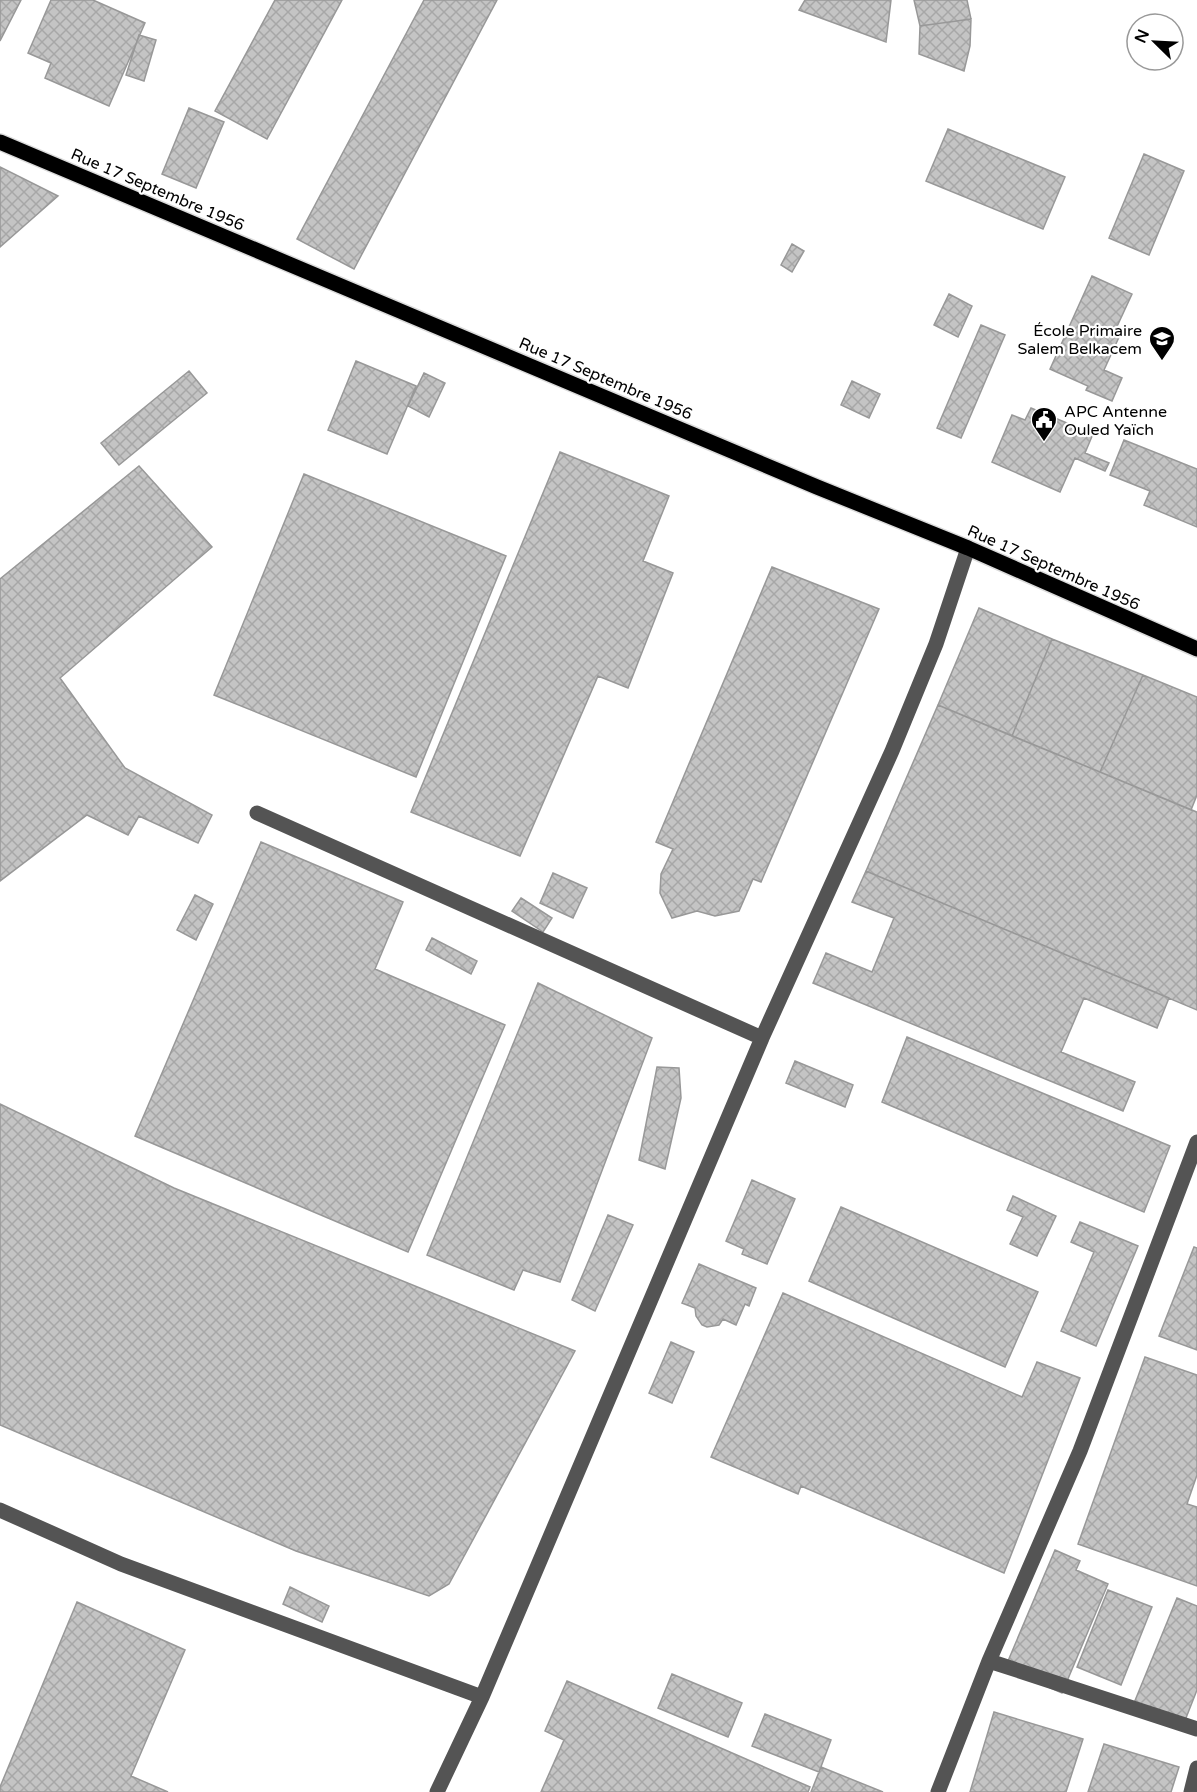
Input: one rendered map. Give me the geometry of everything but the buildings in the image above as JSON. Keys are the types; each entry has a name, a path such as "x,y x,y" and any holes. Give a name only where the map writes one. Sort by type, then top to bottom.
{"main road":[{"name":"Rue 17 Septembre 1956","path":"0,142 817,487 968,548 1197,649"}],"street":[{"path":"437,1792 482,1697 762,1038 892,751 936,644 968,548"},
{"path":"257,813 762,1038"},
{"path":"938,1792 989,1661 1080,1452 1197,1142"},
{"path":"0,1510 121,1564 482,1697"},
{"path":"989,1661 1197,1729"},
{"path":"1191,1792 1197,1768"}],"place":[{"name":"École Primaire Salem Belkacem","path":"1162,362"},
{"name":"APC Antenne Ouled Yaïch","path":"1044,443"}]}
